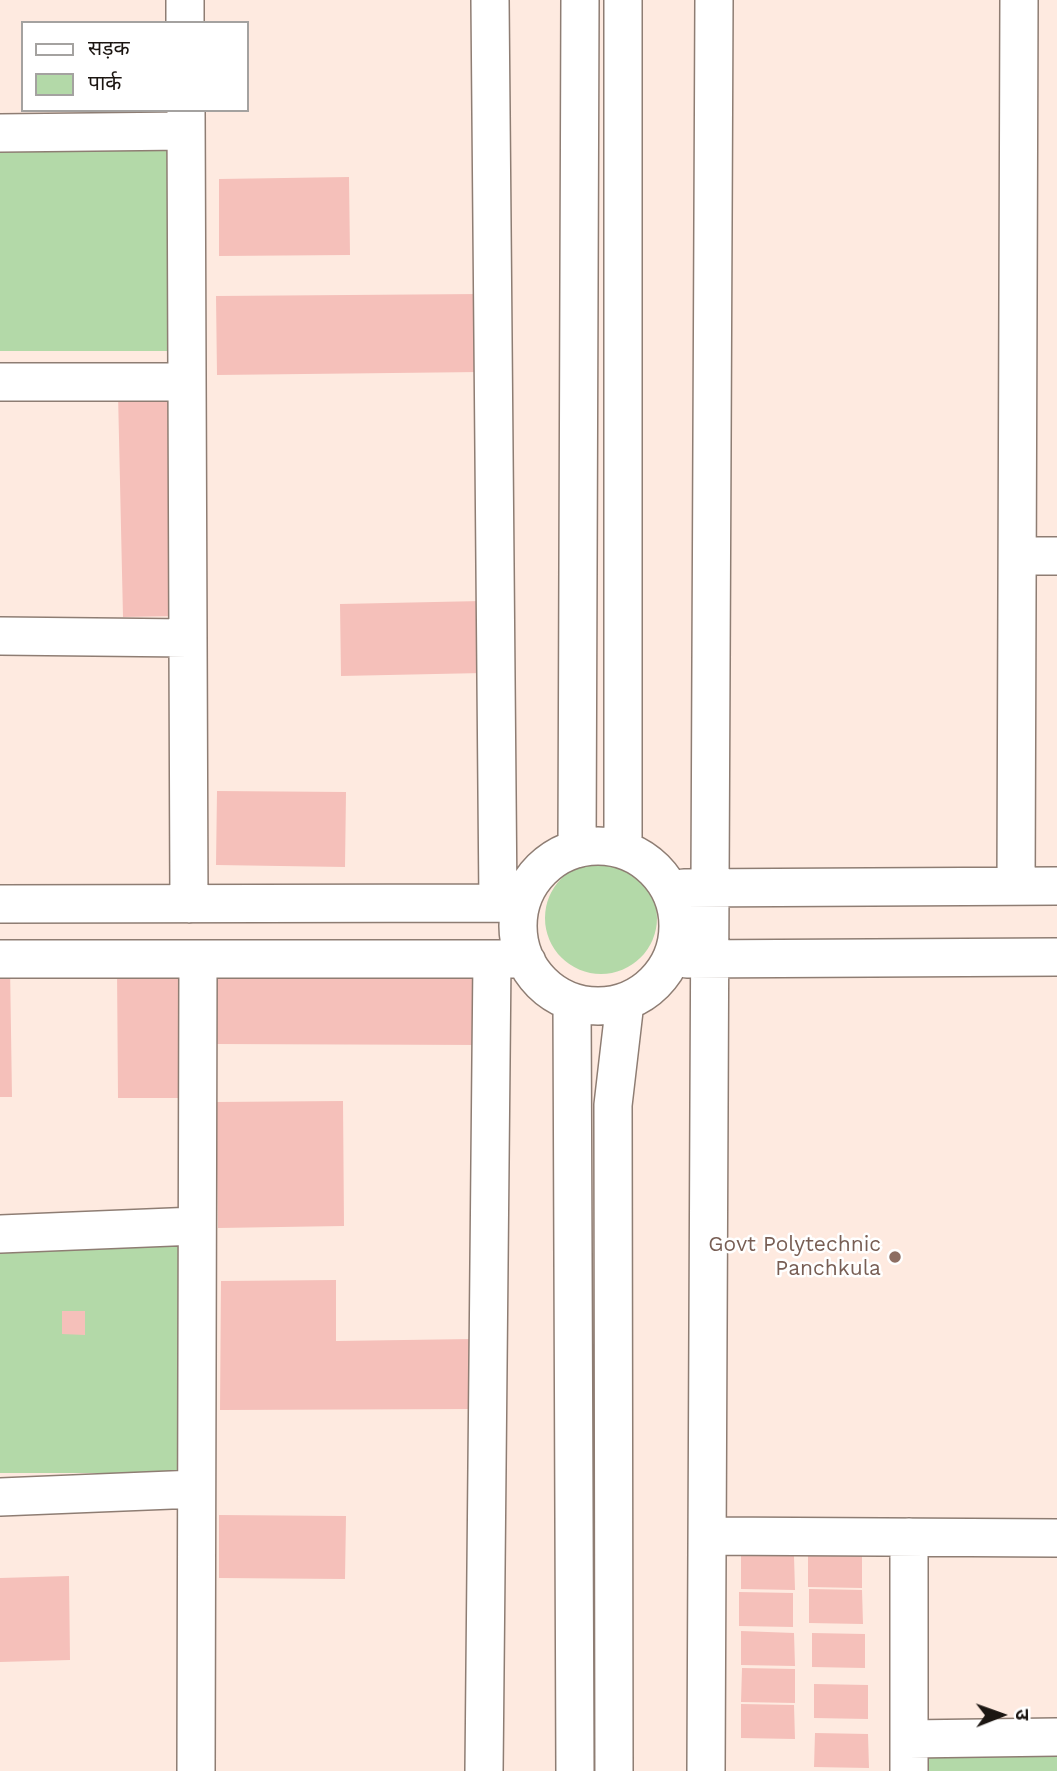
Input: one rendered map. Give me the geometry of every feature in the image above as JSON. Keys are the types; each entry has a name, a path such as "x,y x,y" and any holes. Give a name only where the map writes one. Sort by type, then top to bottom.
{"street":[{"path":"186,0 186,21"},
{"path":"484,1771 510,961 519,933 510,903 490,0"},
{"path":"577,849 580,0"},
{"path":"623,0 623,850"},
{"path":"706,1771 714,0"},
{"path":"1016,886 1019,0"},
{"path":"0,133 186,121 189,904"},
{"path":"0,382 187,382"},
{"path":"1018,556 1057,556"},
{"path":"0,636 188,638"},
{"path":"0,904 510,903 552,860 577,849 600,846 623,850 642,859 658,873 670,890 677,913 677,936 671,959 660,978 644,992 625,1002 598,1007 572,1002 554,993 510,961 0,959"},
{"path":"670,890 1057,886"},
{"path":"671,959 1057,957"},
{"path":"196,1771 198,959"},
{"path":"572,1002 575,1771"},
{"path":"614,1771 613,1105 625,1002"},
{"path":"0,1234 196,1226"},
{"path":"0,1497 196,1489"},
{"path":"708,1536 1057,1538"},
{"path":"909,1537 909,1755 1057,1737"}],"green space":[{"path":"0,149 175,149 176,351 0,351"},
{"path":"601,862 622,866 641,878 653,897 657,918 653,939 641,958 622,970 601,974 580,970 561,958 549,939 545,918 549,897 561,878 580,866"},
{"path":"0,1244 186,1244 187,1473 0,1473"},
{"path":"1057,1748 1057,1771 920,1771 920,1749"}],"building":[{"path":"349,177 350,255 219,256 219,179"},
{"path":"480,294 480,372 217,375 216,296"},
{"path":"179,392 180,616 123,617 118,393"},
{"path":"482,601 483,673 341,676 340,604"},
{"path":"217,791 346,792 345,867 216,865"},
{"path":"0,965 10,965 12,1097 0,1097"},
{"path":"180,969 181,1098 118,1098 117,970"},
{"path":"214,976 482,977 482,1045 214,1044"},
{"path":"343,1101 344,1226 218,1228 216,1102"},
{"path":"336,1280 336,1341 472,1339 473,1409 220,1410 221,1281"},
{"path":"62,1311 85,1311 85,1335 62,1334"},
{"path":"219,1515 346,1516 345,1579 219,1578"},
{"path":"808,1553 862,1554 862,1588 808,1587"},
{"path":"741,1555 794,1556 795,1590 741,1589"},
{"path":"69,1576 70,1660 0,1662 0,1578"},
{"path":"809,1589 862,1590 863,1624 809,1623"},
{"path":"739,1592 793,1593 793,1627 739,1626"},
{"path":"741,1631 794,1633 795,1666 741,1665"},
{"path":"812,1633 865,1634 865,1668 812,1667"},
{"path":"742,1668 795,1669 795,1703 741,1702"},
{"path":"814,1684 868,1685 868,1719 814,1718"},
{"path":"741,1704 794,1705 795,1739 741,1738"},
{"path":"815,1733 868,1734 869,1768 814,1767"}],"place":[{"name":"Govt Polytechnic Panchkula","path":"895,1257"}]}
